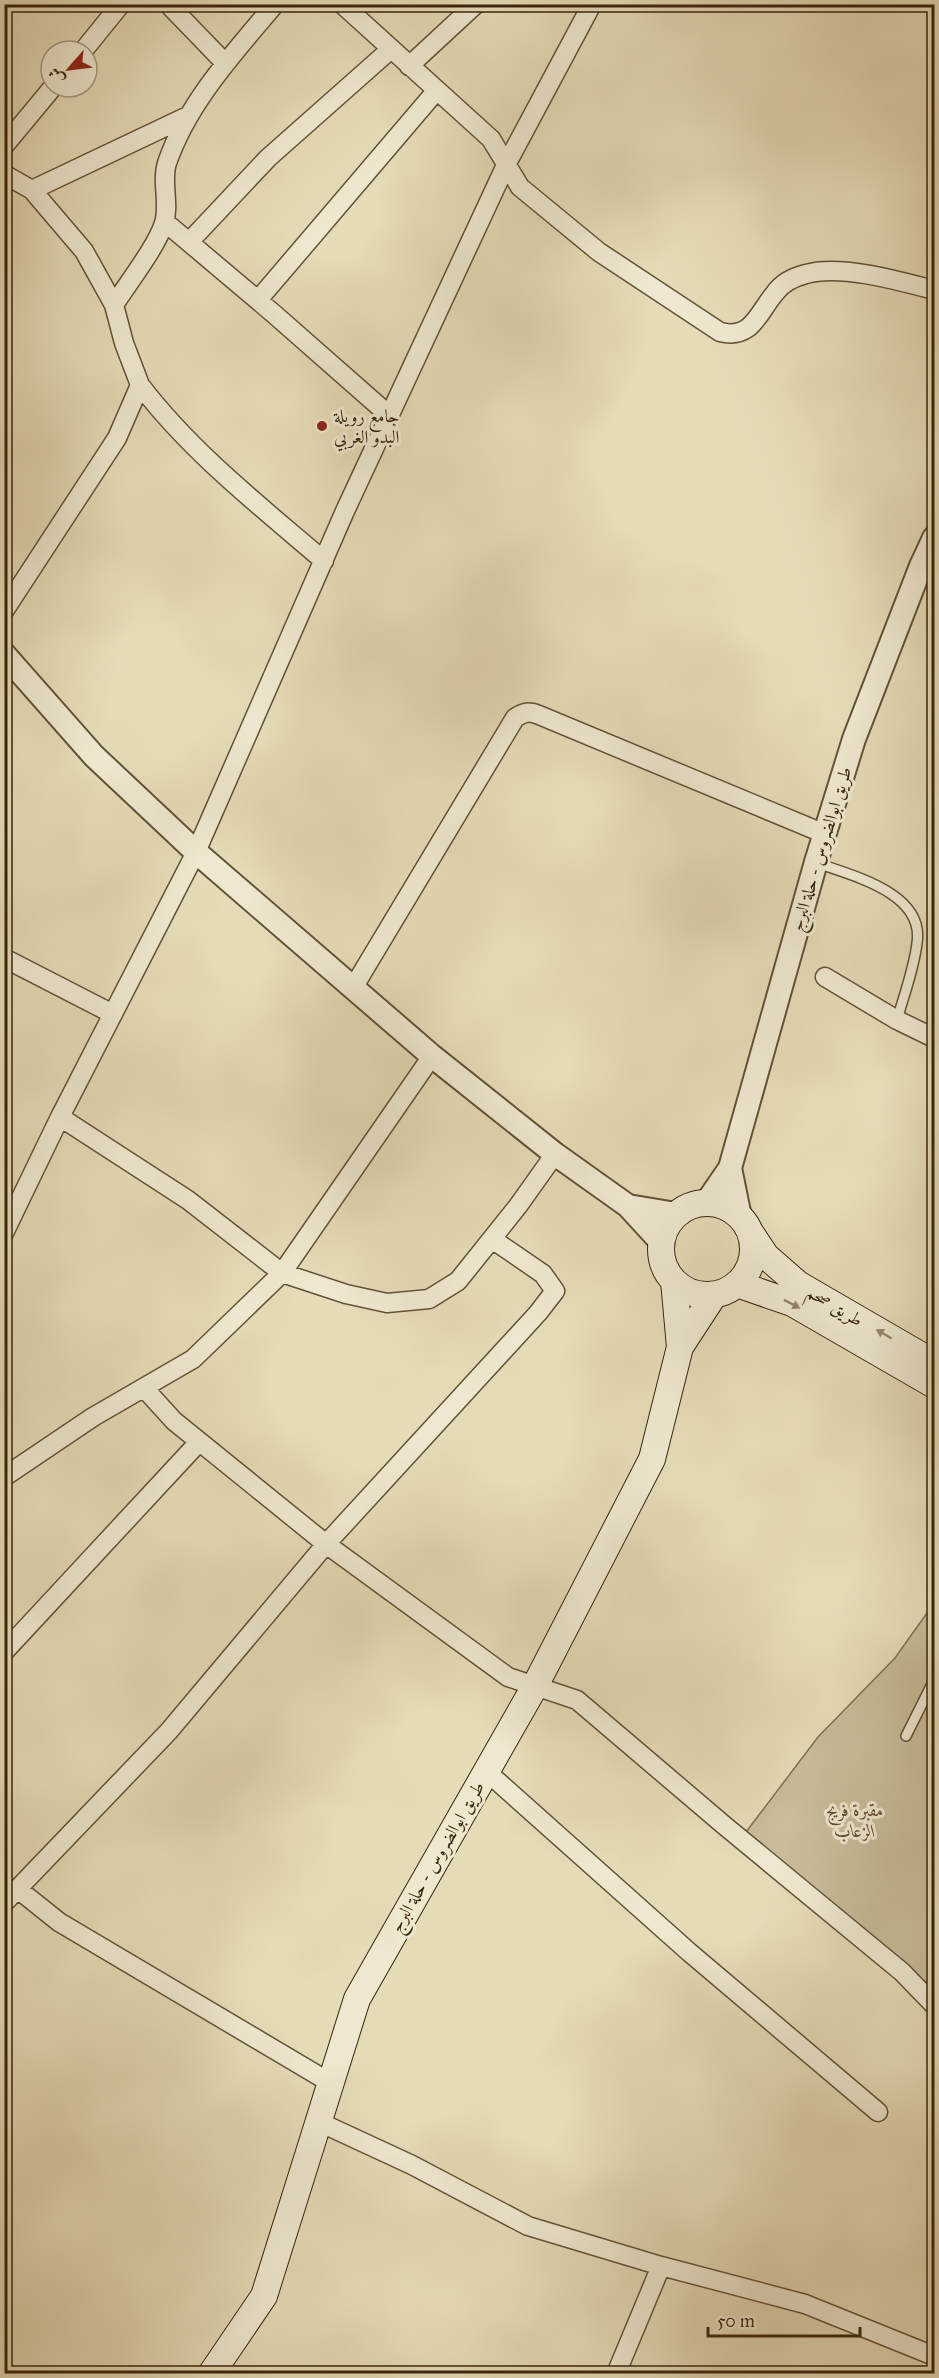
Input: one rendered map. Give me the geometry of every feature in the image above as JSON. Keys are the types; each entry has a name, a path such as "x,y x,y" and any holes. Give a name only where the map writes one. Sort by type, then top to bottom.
{"main road":[{"path":"706,1203 724,1206 745,1224 753,1250 748,1269 737,1284 714,1295 699,1295 685,1290 665,1270 661,1256 661,1242 666,1227 676,1214 690,1206 706,1203"},
{"name":"طريق صحم","path":"745,1224 766,1256 792,1279 934,1363"},
{"name":"طريق ابوالضروس - حلة البرج","path":"674,1281 680,1347"},
{"name":"طريق صحم","path":"737,1284 792,1303 934,1385"},
{"name":"طريق ابوالضروس - حلة البرج","path":"211,2373 264,2296 329,2082 357,1999 535,1686 652,1459 680,1347 714,1295"}],"street":[{"path":"93,39 121,4"},
{"path":"168,4 225,63"},
{"path":"114,305 147,255 165,222 166,165 188,116 225,63 275,4"},
{"path":"409,66 476,4"},
{"path":"5,1228 196,852 324,561 506,165 592,4"},
{"path":"343,5 491,139 520,187 599,252 720,332 738,334 746,330 776,291 791,280 808,273 876,275 934,290"},
{"path":"189,242 268,158 391,49"},
{"path":"258,300 437,90"},
{"path":"4,146 43,99"},
{"path":"32,190 188,116"},
{"path":"4,174 32,190 84,251 114,305 124,343 140,385 161,412 222,471 324,561"},
{"path":"165,222 390,416"},
{"path":"4,611 117,438 140,385"},
{"name":"طريق ابوالضروس - حلة البرج","path":"706,1203 730,1168 816,862 854,739 934,538"},
{"path":"4,654 94,756 196,852 432,1056 555,1154 628,1206 661,1242"},
{"path":"353,988 515,718 522,713 531,712 539,715 825,834"},
{"path":"4,958 113,1014"},
{"path":"825,976 897,1020 934,1038"},
{"path":"4,1477 93,1417 193,1359 282,1273 432,1056"},
{"path":"60,1117 188,1200 282,1273 346,1294 387,1303 429,1299 458,1281 518,1206 555,1154"},
{"name":"طريق ابوالضروس - حلة البرج","path":"730,1168 745,1224"},
{"path":"628,1206 676,1214"},
{"path":"4,1904 169,1731 326,1544 555,1291 543,1274 492,1239"},
{"path":"144,1388 174,1421 326,1544 508,1677 577,1701 724,1826 902,1972 934,2005"},
{"path":"4,1653 199,1442"},
{"path":"486,1771 689,1952 878,2112"},
{"path":"19,1890 59,1922 329,2082"},
{"path":"317,2121 412,2166 528,2226 661,2266 805,2304 934,2356"},
{"path":"616,2373 661,2266"}],"lane":[{"path":"816,862 877,884 893,895 916,918 918,941 897,1020"},
{"path":"906,1736 934,1680"}],"green space":[{"name":"مقبرة فريج الزعاب","path":"934,1603 934,1990 746,1832 818,1737 895,1658"}],"place":[{"name":"جامع رويلة البدو الغربي","path":"322,426"}]}
